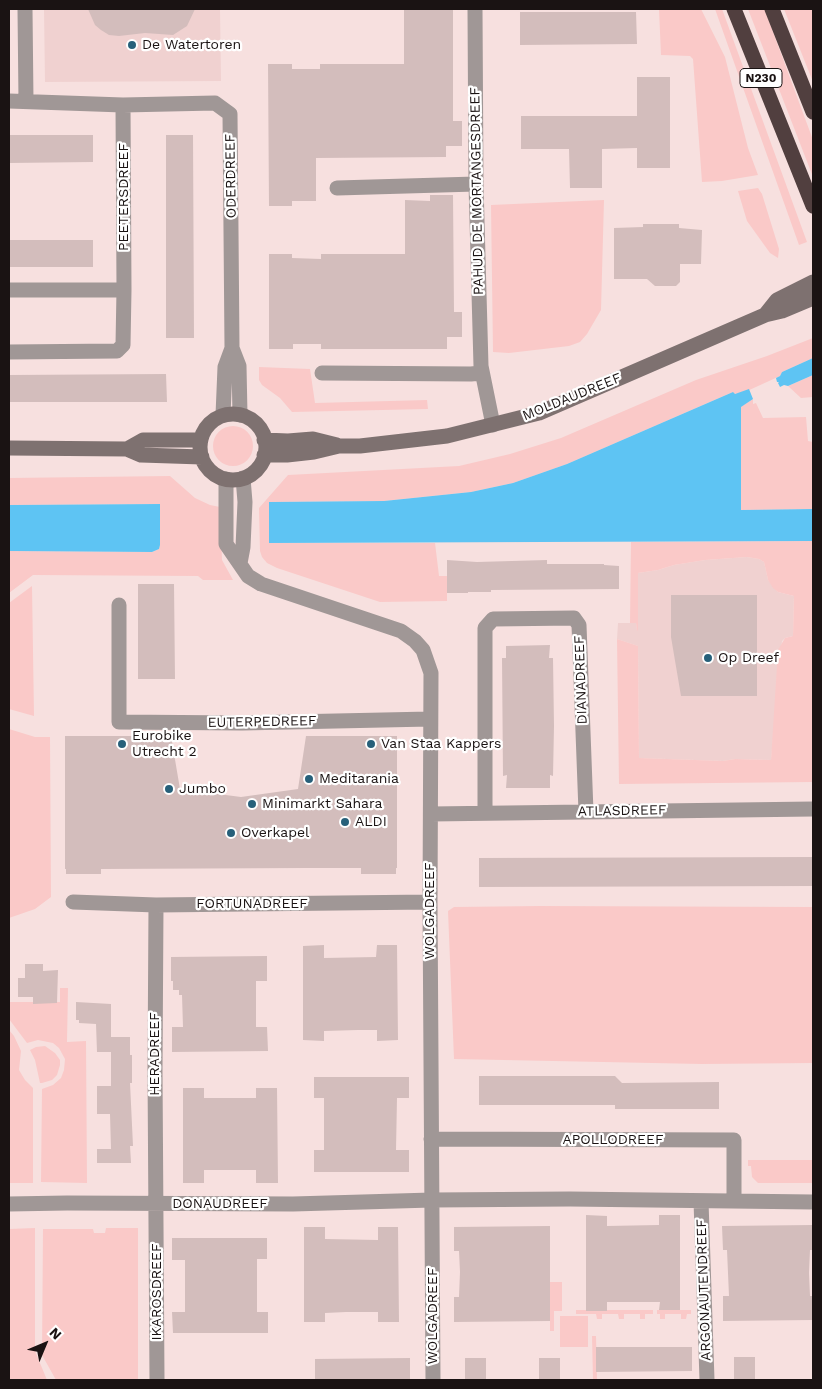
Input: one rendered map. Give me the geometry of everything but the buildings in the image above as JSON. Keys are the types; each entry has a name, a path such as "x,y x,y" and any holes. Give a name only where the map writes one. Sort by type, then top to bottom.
{"highway":[{"name":"N230","path":"734,9 813,206"},
{"name":"N230","path":"772,9 813,112"}],"street":[{"path":"25,9 26,102"},
{"name":"PAHUD DE MORTANGESDREEF","path":"475,9 476,184 481,373 493,426"},
{"path":"9,102 123,105"},
{"name":"ODERDREEF","path":"123,105 215,103 230,114 232,348 226,367 223,416"},
{"name":"PEETERSDREEF","path":"9,352 117,351 123,345 123,105"},
{"path":"338,188 476,184"},
{"name":"MOLDAUDREEF","path":"765,314 777,300 813,282"},
{"path":"9,290 124,290"},
{"name":"MOLDAUDREEF","path":"264,447 287,455 314,452 339,446 360,446 447,436 493,426 539,413 765,314 782,311 813,298"},
{"name":"ODERDREEF","path":"232,348 239,366 240,415"},
{"path":"322,374 481,373"},
{"path":"240,415 258,427 264,447 262,461 254,472 243,478 226,479 214,474 204,464 201,440 206,428 217,418 240,415"},
{"path":"127,449 143,440 201,440"},
{"path":"9,448 127,449 141,455 202,457"},
{"path":"240,563 243,547 245,502 243,478"},
{"name":"WOLGADREEF","path":"226,479 226,544 248,576 261,584 401,631 423,650 431,673 430,902 433,1380"},
{"name":"EUTERPEDREEF","path":"119,605 119,722 242,723 430,719"},
{"name":"DIANADREEF","path":"486,813 485,628 493,619 574,618 579,625 586,812"},
{"name":"ATLASDREEF","path":"431,814 813,809"},
{"name":"FORTUNADREEF","path":"73,902 156,905 430,902"},
{"name":"HERADREEF","path":"156,905 155,1070 157,1204"},
{"name":"APOLLODREEF","path":"431,1139 734,1140 734,1201"},
{"path":"432,1200 570,1199 813,1202"},
{"name":"DONAUDREEF","path":"9,1204 292,1204 432,1200"},
{"name":"ARGONAUTENDREEF","path":"701,1201 707,1380"},
{"name":"IKAROSDREEF","path":"157,1204 157,1380"}],"shaded area":[{"name":"De Watertoren","path":"44,9 220,9 221,81 45,82"},
{"path":"659,9 701,9 725,57 748,148 758,175 702,182 693,59 690,56 661,55"},
{"path":"715,9 722,9 807,242 799,245"},
{"path":"748,9 765,9 813,140 813,177"},
{"path":"784,9 813,9 813,82"},
{"path":"758,188 762,194 779,249 778,258 770,253 747,221 738,191"},
{"path":"604,200 601,310 587,334 580,342 569,346 509,353 493,352 491,205"},
{"path":"813,338 813,358 782,372 780,376 745,392 734,394 733,392 567,464 513,483 471,492 384,501 269,502 269,543 435,543 439,576 447,576 447,601 380,602 277,568 267,563 262,557 260,551 259,508 288,475 459,466 510,454 561,438 696,380"},
{"path":"259,367 310,369 315,403 427,400 428,409 292,412 280,398 262,385 259,380"},
{"path":"813,375 813,397 801,398 788,386"},
{"path":"753,399 753,404 756,403 763,418 806,417 808,441 813,442 813,509 741,510 740,407"},
{"path":"233,426 247,432 253,446 247,460 233,466 219,460 213,446 219,432"},
{"path":"170,476 195,498 210,505 220,507 222,560 233,580 203,580 198,576 33,575 9,593 9,551 152,552 159,549 160,504 9,505 9,478"},
{"path":"813,541 813,782 619,784 617,639 638,646 639,758 723,761 735,759 771,760 778,650 785,638 793,636 794,596 778,592 773,588 768,580 764,562 747,557 705,560 638,573 637,631 636,623 630,623 631,542"},
{"name":"Op Dreef","path":"747,557 764,562 768,580 778,592 794,596 793,636 782,641 771,760 735,759 723,761 639,758 638,646 617,639 618,623 636,623 638,630 638,573 705,560"},
{"path":"32,586 34,716 9,709 9,603"},
{"path":"9,729 35,737 50,737 51,897 35,909 9,918"},
{"path":"454,907 813,907 813,1063 702,1064 454,1059 448,911"},
{"path":"60,988 68,988 67,1042 86,1041 87,1183 41,1182 42,1089 53,1085 61,1078 65,1059 59,1048 53,1043 38,1040 27,1043 9,1019 9,1002 60,1002"},
{"path":"9,1030 21,1051 19,1070 33,1088 33,1183 9,1183"},
{"path":"45,1046 55,1053 60,1060 60,1065 57,1075 52,1080 40,1083 35,1060 30,1050"},
{"path":"748,1160 813,1160 813,1183 758,1183 752,1177 751,1166 748,1166"},
{"path":"35,1228 35,1351 47,1380 9,1380 9,1229"},
{"path":"106,1228 138,1228 138,1380 56,1380 42,1355 43,1229 93,1229 94,1233 105,1233"},
{"path":"550,1282 562,1282 562,1311 554,1311 554,1331 550,1331"},
{"path":"576,1310 653,1310 653,1314 645,1314 645,1319 640,1319 640,1314 624,1314 624,1319 619,1319 618,1314 602,1314 602,1319 597,1319 596,1314 576,1314"},
{"path":"657,1310 691,1310 691,1314 687,1314 686,1319 681,1319 681,1314 665,1314 665,1319 660,1319 660,1314 657,1314"},
{"path":"560,1316 588,1316 588,1347 560,1347"},
{"path":"592,1336 596,1336 597,1380 593,1380"}],"water":[{"path":"813,358 813,375 788,386 780,387 776,378 782,372"},
{"path":"749,389 753,399 741,407 741,510 813,509 813,541 269,543 269,502 384,501 471,492 513,483 567,464 733,392 735,394"},
{"path":"160,504 160,545 159,549 152,552 9,551 9,505"}],"place":[{"name":"De Watertoren","path":"132,45"},
{"name":"Op Dreef","path":"708,658"},
{"name":"Eurobike Utrecht 2","path":"122,744"},
{"name":"Van Staa Kappers","path":"371,744"},
{"name":"Meditarania","path":"309,779"},
{"name":"Jumbo","path":"169,789"},
{"name":"Minimarkt Sahara","path":"252,804"},
{"name":"ALDI","path":"345,822"},
{"name":"Overkapel","path":"231,833"}]}
